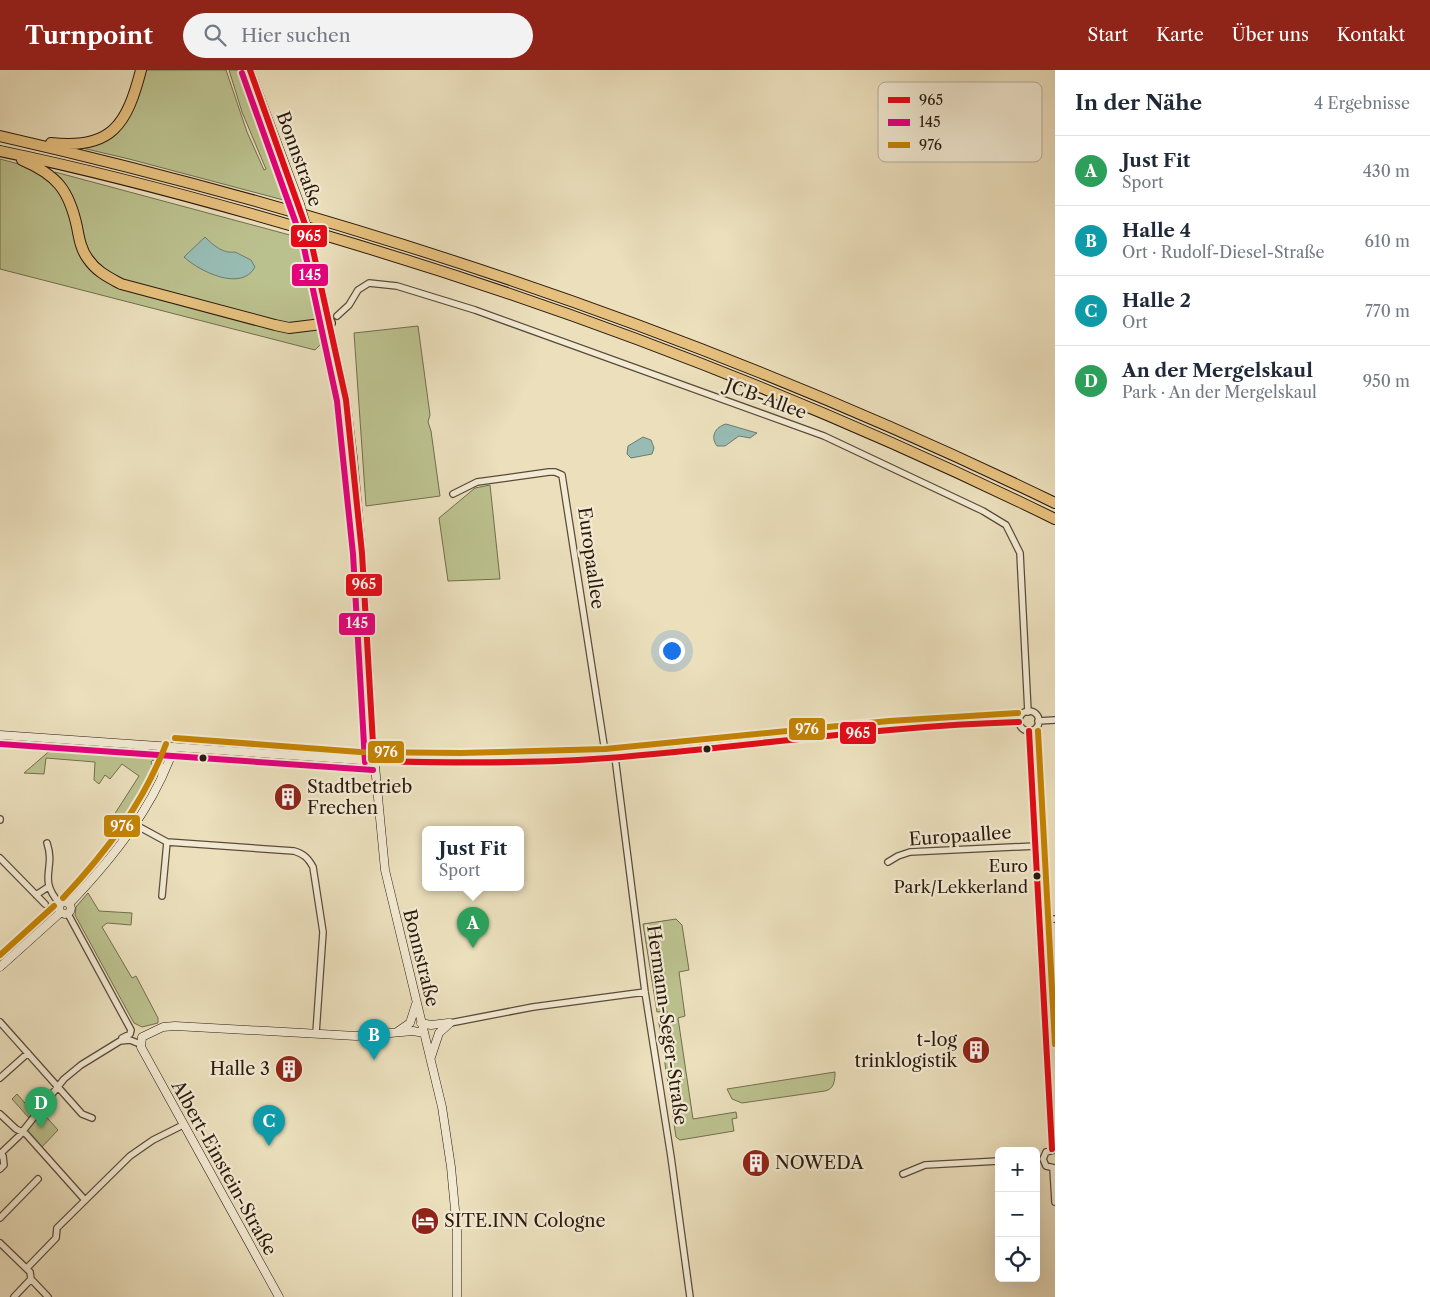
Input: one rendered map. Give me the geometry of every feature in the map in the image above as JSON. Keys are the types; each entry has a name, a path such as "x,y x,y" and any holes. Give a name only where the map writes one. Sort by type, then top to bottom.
{"highway":[{"path":"15,140 69,145 84,144 101,138 124,117 131,103 141,70"},
{"path":"0,136 290,211 558,296 664,335 856,411 1055,503"},
{"path":"0,151 40,168 60,185 70,201 81,246 87,258 101,273 121,284 289,328 334,320"},
{"path":"0,151 158,189 270,219 396,257 559,310 674,353 841,420 943,465 1055,519"}],"main road":[{"name":"Bonnstraße","path":"250,70 300,204 334,320 354,467 374,761 385,870 442,1107 451,1168 457,1231 457,1297"},
{"path":"0,735 374,761"},
{"path":"64,913 58,908 60,904 69,904 102,868 134,824 160,780 174,747"},
{"path":"0,967 64,913 71,910 69,904"},
{"path":"396,1033 410,1023 416,1002"},
{"path":"422,1023 431,1025 450,1023"},
{"path":"430,1059 439,1032 450,1023"},
{"path":"140,1044 145,1034 170,1026 356,1036 416,1031 424,1034"},
{"name":"Albert-Einstein-Straße","path":"140,1044 279,1297"}],"street":[{"name":"JCB-Allee","path":"334,320 349,305 358,290 369,283 397,286 466,307 824,436 983,511 1006,524 1020,553 1028,712"},
{"name":"Europaallee","path":"453,494 477,482 548,472 562,475 606,758"},
{"path":"1028,712 1035,714 1038,721 1037,727 1029,731 1022,728 1019,722 1020,716 1028,712"},
{"path":"1038,721 1055,720"},
{"path":"374,761 461,762 606,758 890,730 1019,722"},
{"name":"Europaallee","path":"1029,731 1054,1150 1046,1152 1040,1159 1046,1166 1054,1168 1055,1202"},
{"path":"132,744 159,759 162,769 160,780"},
{"name":"Hermann-Seger-Straße","path":"614,757 645,992 671,1157 690,1297"},
{"path":"134,824 167,842 294,851 309,859 313,867 323,932 316,1033"},
{"path":"47,842 51,858 47,878 48,887 60,904"},
{"path":"162,896 167,842"},
{"name":"Europaallee","path":"888,862 910,852 1036,846"},
{"path":"0,858 45,904"},
{"path":"36,895 48,887"},
{"path":"0,1170 4,1165 1,1154 19,1136 20,1132 59,1088 64,1079 80,1065 130,1034 131,1030 64,913"},
{"path":"1041,920 1055,919"},
{"path":"450,1023 533,1007 645,992"},
{"path":"0,1022 82,1114 92,1118"},
{"path":"120,1041 130,1040 140,1044"},
{"path":"0,1078 28,1053"},
{"path":"0,1114 20,1132 26,1134 84,1199"},
{"path":"27,1268 56,1238 57,1228 84,1199 90,1197 130,1156 153,1140 183,1125"},
{"path":"903,1174 925,1165 995,1161"},
{"path":"0,1218 38,1179"},
{"path":"0,1243 27,1268 31,1279 48,1297"},
{"path":"14,1297 31,1279"}],"green space":[{"path":"143,70 226,70 247,132 264,170 266,169 242,112 229,70 238,70 291,202 78,147 112,134"},
{"path":"0,159 34,168 63,193 77,243 108,282 320,330 324,332 324,341 315,350 0,269"},
{"path":"55,172 301,238 318,318 315,322 285,323 114,278 93,261"},
{"path":"418,326 430,415 428,422 431,431 440,496 366,506 354,333"},
{"path":"490,485 500,579 448,581 439,518 475,488"},
{"path":"60,742 135,749 155,758 151,762 154,769 121,825 116,822 118,818 114,815 139,776 122,764 110,779 105,775 99,784 94,780 95,762 46,758 44,774 24,773"},
{"path":"88,893 99,911 132,913 131,925 107,923 102,927 132,978 136,976 158,1018 158,1023 142,1027 134,1023 75,915 76,907"},
{"path":"676,919 682,925 689,970 679,972 685,1016 678,1018 693,1119 736,1112 737,1118 732,1119 734,1131 680,1140 676,1137 658,1017 667,1016 667,1011 657,1012 643,924"},
{"path":"835,1072 833,1084 825,1091 742,1103 732,1099 727,1089"},
{"path":"17,1094 32,1111 35,1111 29,1118 12,1099"},
{"path":"41,1111 58,1130 41,1148 26,1130"}],"water":[{"path":"205,237 215,246 226,252 235,252 251,260 255,267 249,274 241,278 231,279 210,273 191,263 184,257"},
{"path":"726,424 757,433 750,438 739,436 725,446 717,446 714,439 716,430"},
{"path":"643,437 651,440 654,448 652,454 631,458 627,454 628,446"}],"transit line":[{"name":"965","path":"250,70 311,241 346,400 362,553 374,761"},
{"name":"145","path":"242,73 303,243 337,401 353,554 365,762"},
{"name":"976","path":"175,738 360,752 461,753 605,749 889,721 1018,713"},
{"name":"965","path":"374,761 491,762 579,760 916,728 1019,722"},
{"name":"965","path":"1029,731 1052,1149"},
{"name":"976","path":"1038,731 1055,1044"},
{"name":"145","path":"0,744 373,770"},
{"name":"976","path":"63,898 94,863 135,807 157,766 166,744"},
{"name":"976","path":"0,955 54,906"}],"place":[{"name":"Stadtbetrieb Frechen","path":"288,797"},
{"name":"Euro Park/Lekkerland","path":"1037,876"},
{"name":"Just Fit","path":"473,948"},
{"name":"t-log trinklogistik","path":"976,1050"},
{"name":"Halle 4","path":"374,1060"},
{"name":"Halle 3","path":"289,1069"},
{"name":"An der Mergelskaul","path":"41,1128"},
{"name":"Halle 2","path":"269,1146"},
{"name":"NOWEDA","path":"756,1163"},
{"name":"SITE.INN Cologne","path":"425,1221"}]}
